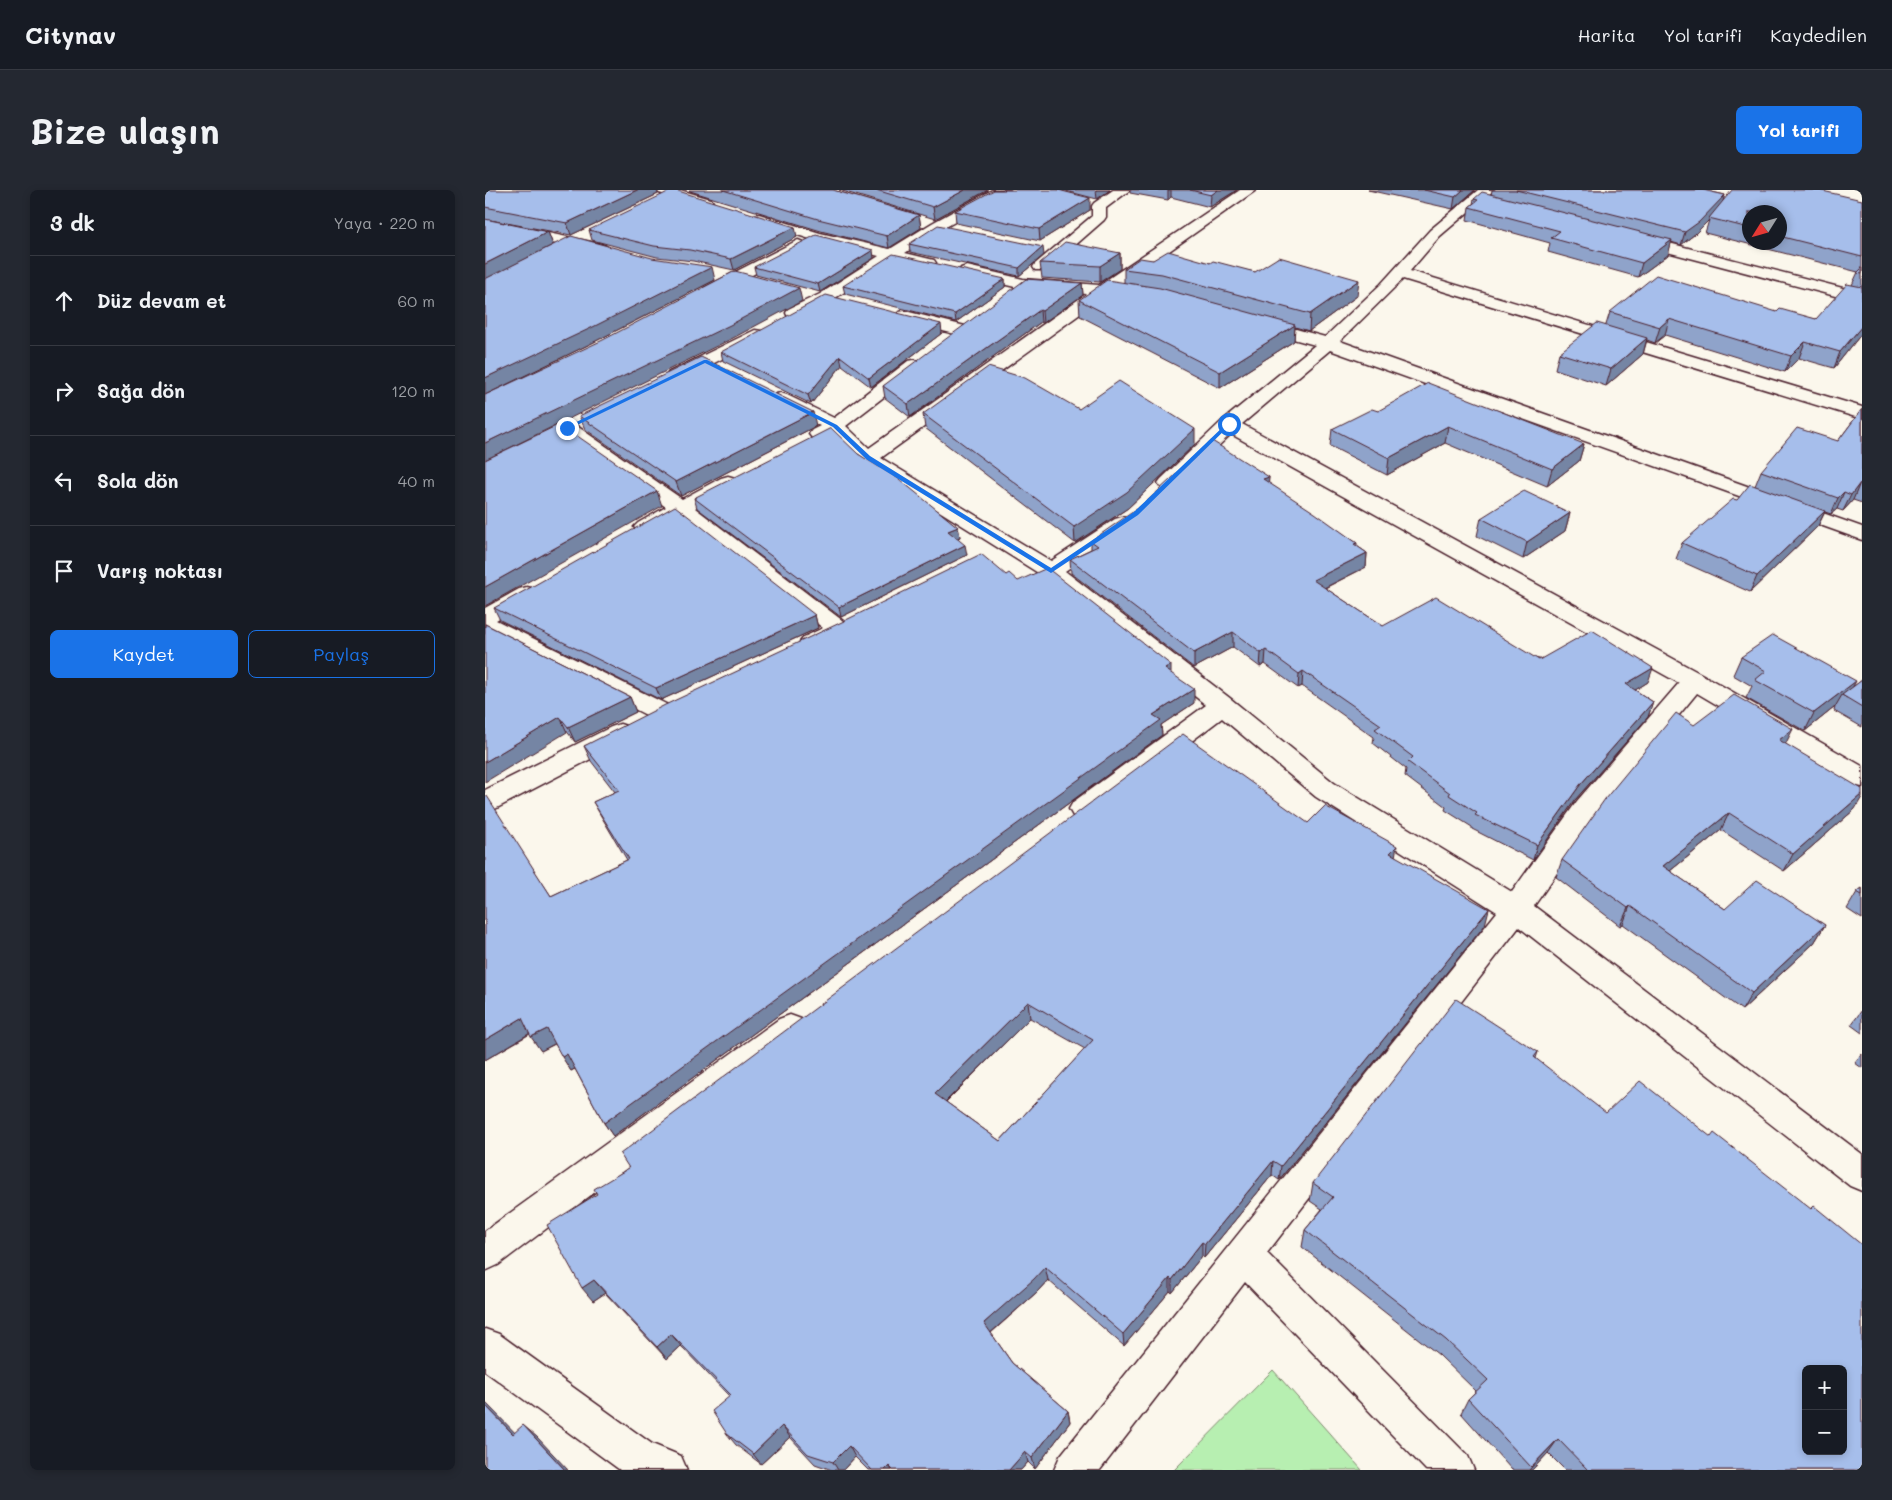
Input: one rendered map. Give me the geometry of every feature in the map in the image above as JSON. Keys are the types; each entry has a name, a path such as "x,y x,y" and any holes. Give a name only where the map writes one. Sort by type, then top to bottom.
{"street":[{"path":"662,382 824,298 937,226 1003,190"},
{"path":"1007,295 1023,284 1099,217 1090,204 1123,190"},
{"path":"868,458 1104,289 1249,190"},
{"path":"669,193 722,207"},
{"path":"1157,493 1229,424 1328,343 1387,287 1435,233 1482,194 1497,204"},
{"path":"741,212 815,236 1023,284 1104,289 1153,296"},
{"path":"921,221 956,230"},
{"path":"485,224 573,242 619,254"},
{"path":"550,254 590,234"},
{"path":"699,297 815,236"},
{"path":"1622,236 1862,298"},
{"path":"1041,248 1060,252"},
{"path":"710,272 755,282"},
{"path":"1399,273 1862,413"},
{"path":"802,294 845,301"},
{"path":"893,313 959,330"},
{"path":"944,342 975,318"},
{"path":"1245,320 1328,343 1862,534"},
{"path":"800,444 835,426 929,353"},
{"path":"705,361 731,374"},
{"path":"757,387 835,426 868,458 999,550 1051,571 1222,705 1325,790 1516,909 1862,1174"},
{"path":"1229,424 1694,681 1862,778"},
{"path":"567,428 848,625 795,650"},
{"path":"629,536 740,475"},
{"path":"1051,571 1136,513"},
{"path":"485,618 544,584"},
{"path":"485,624 670,708 485,802"},
{"path":"1073,1470 1516,909 1587,808 1694,681"},
{"path":"1064,823 1222,705"},
{"path":"485,1253 811,1013"},
{"path":"1244,1255 1454,1470"},
{"path":"485,1348 638,1458 667,1470"}],"green space":[{"path":"1273,1370 1362,1470 1174,1470"}],"building":[{"path":"485,190 637,190 567,223 485,207"},
{"path":"672,190 795,227 731,259 690,250 654,246 589,230"},
{"path":"723,190 833,190 919,215 887,236 818,219"},
{"path":"876,190 965,190 933,207"},
{"path":"994,190 1058,190 1090,198 1039,229 955,211"},
{"path":"1190,190 1218,190 1211,195"},
{"path":"1424,190 1463,190 1455,197"},
{"path":"1516,190 1703,190 1725,195 1699,222 1685,232"},
{"path":"1732,190 1818,190 1862,200 1862,257 1787,238 1787,205 1742,205 1742,226 1709,218"},
{"path":"1482,192 1672,240 1642,263 1551,238 1560,231 1469,207 1478,200 1474,199"},
{"path":"485,219 548,232 485,264"},
{"path":"938,225 1043,247 1019,268 909,244"},
{"path":"816,235 873,250 818,284 754,267"},
{"path":"571,236 652,258 712,267 589,329 485,378 485,279"},
{"path":"1065,242 1120,253 1100,266 1040,263"},
{"path":"1168,251 1210,263 1213,261 1255,272 1279,257 1359,280 1310,314 1162,274 1124,269 1140,258 1153,260"},
{"path":"893,254 1005,279 955,314 843,286"},
{"path":"735,271 799,288 730,325 485,443 485,395 603,340"},
{"path":"1656,275 1777,312 1780,309 1816,319 1847,284 1862,287 1862,326 1840,352 1805,342 1791,356 1669,319 1660,327 1610,312"},
{"path":"1026,279 1082,283 1042,311 1040,310 908,404 883,386"},
{"path":"1107,280 1160,288 1295,325 1220,372 1079,300"},
{"path":"826,295 941,324 869,378 840,356 808,395 721,352"},
{"path":"1597,323 1647,338 1611,369 1559,353"},
{"path":"701,357 813,412 676,482 579,416"},
{"path":"988,367 1025,378 1079,409 1119,381 1195,429 1127,492 1074,527 923,414"},
{"path":"1428,383 1584,444 1552,469 1448,426 1389,458 1332,429 1372,409 1378,411"},
{"path":"1862,409 1862,484 1860,483 1851,495 1844,492 1838,498 1761,471 1797,428 1838,441"},
{"path":"560,424 657,491 485,587 485,460"},
{"path":"831,428 858,454 899,479 958,527 948,531 965,545 839,607 694,498"},
{"path":"1212,441 1269,477 1263,479 1315,513 1357,543 1354,544 1367,553 1313,580 1383,626 1436,597 1539,660 1592,630 1653,668 1626,684 1653,702 1580,785 1537,845 1475,815 1477,813 1449,795 1450,793 1408,762 1413,757 1375,729 1381,725 1303,671 1299,674 1266,650 1261,653 1233,632 1194,653 1070,559 1098,546 1091,541 1144,504"},
{"path":"1750,484 1825,511 1757,576 1682,543 1733,499 1737,500"},
{"path":"1524,491 1570,513 1527,542 1481,518"},
{"path":"675,506 815,615 656,688 494,608"},
{"path":"981,554 1006,575 1009,573 1018,581 1047,568 1171,665 1165,669 1194,689 1153,715 1161,720 604,1123 567,1054 562,1057 547,1029 531,1037 522,1018 485,1040 485,796 487,796 551,896 629,859 593,802 619,790 584,746 665,705"},
{"path":"485,624 630,697 568,727 560,717 485,762"},
{"path":"1773,635 1856,681 1814,713 1755,680 1766,671 1741,657"},
{"path":"1862,680 1862,707 1842,695"},
{"path":"1734,695 1793,729 1779,740 1862,789 1862,794 1793,854 1729,813 1663,866 1725,909 1757,880 1825,925 1752,993 1562,860 1605,799 1676,713 1694,725"},
{"path":"1183,734 1308,823 1325,806 1397,846 1390,853 1489,909 1281,1166 1273,1161 1205,1244 1202,1242 1172,1280 1170,1278 1123,1334 1045,1267 984,1323 1012,1363 1068,1411 1032,1458 1025,1452 1009,1470 893,1470 889,1466 885,1470 872,1470 849,1446 833,1462 808,1454 782,1426 753,1454 727,1434 712,1411 731,1395 671,1334 657,1347 594,1280 582,1288 547,1225 597,1194 594,1189 629,1168 620,1154","holes":["1028,1002 1093,1040 1000,1141 935,1094"]},
{"path":"1862,888 1862,895 1857,892"},
{"path":"1456,999 1538,1052 1534,1057 1606,1113 1640,1081 1711,1137 1714,1133 1811,1209 1814,1206 1862,1245 1862,1470 1588,1470 1558,1439 1531,1467 1468,1399 1488,1380 1446,1340 1305,1230 1333,1197 1313,1183"},
{"path":"485,1405 513,1434 523,1425 565,1470 485,1470"}],"route":[{"path":"567,428 705,361 835,426 868,458 1051,571 1136,513 1229,424"}]}
